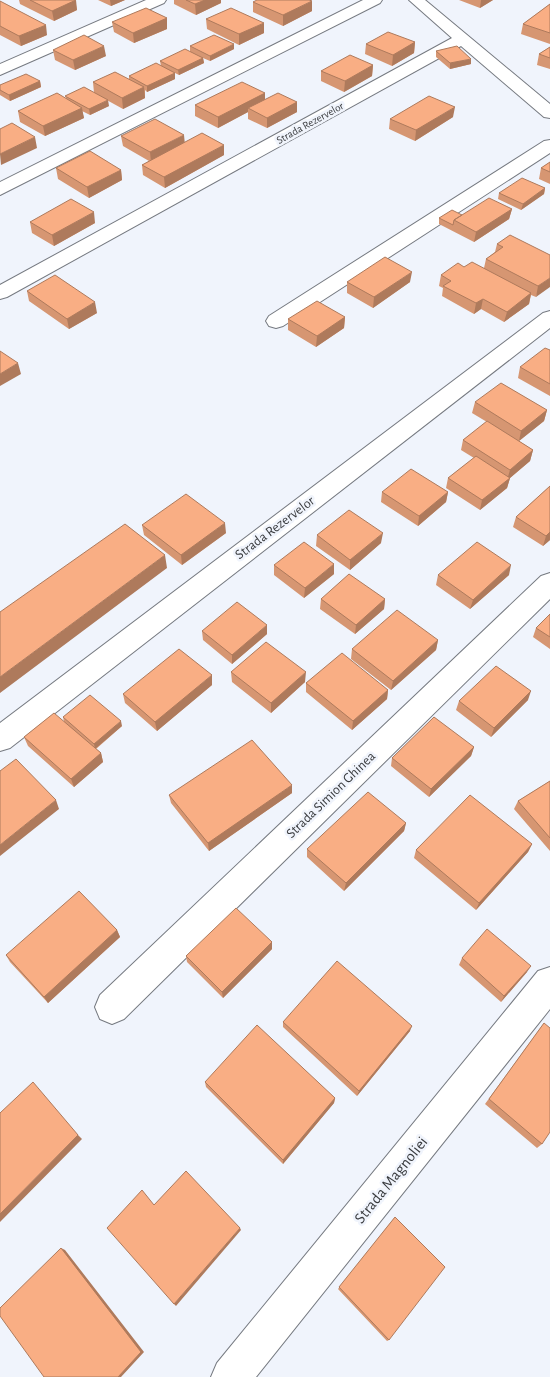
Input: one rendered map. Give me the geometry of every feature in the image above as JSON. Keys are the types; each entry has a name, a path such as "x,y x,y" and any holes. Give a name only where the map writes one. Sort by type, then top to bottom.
{"street":[{"path":"0,70 159,0"},
{"path":"0,189 375,0"},
{"path":"416,0 550,113"},
{"name":"Strada Rezervelor","path":"0,294 462,39"},
{"path":"276,321 550,145"},
{"name":"Strada Rezervelor","path":"0,738 550,318"},
{"name":"Strada Simion Ghinea","path":"112,1007 550,583"},
{"name":"Strada Magnoliei","path":"231,1377 550,984"}],"building":[{"path":"30,0 76,0 52,11"},
{"path":"186,0 205,0 195,4"},
{"path":"257,0 312,1 283,15 253,2"},
{"path":"0,1 46,25 19,36 0,26"},
{"path":"550,4 550,33 523,24"},
{"path":"146,8 167,18 133,33 112,22"},
{"path":"231,8 264,23 239,34 206,19"},
{"path":"388,32 415,42 393,55 366,44"},
{"path":"84,35 104,46 73,60 53,50"},
{"path":"214,35 234,44 210,56 190,46"},
{"path":"457,46 471,59 450,63 436,51"},
{"path":"550,47 550,58 539,54"},
{"path":"185,49 203,58 178,70 160,61"},
{"path":"350,55 373,65 345,81 321,71"},
{"path":"156,63 175,73 147,86 129,76"},
{"path":"115,72 144,87 122,98 93,82"},
{"path":"26,74 40,81 9,95 0,90 0,85"},
{"path":"242,82 265,93 218,117 195,105"},
{"path":"84,87 108,100 89,109 65,96"},
{"path":"57,93 82,108 43,126 18,111"},
{"path":"278,93 297,102 267,118 248,108"},
{"path":"429,96 455,107 416,130 390,119"},
{"path":"155,119 184,135 150,152 121,136"},
{"path":"12,123 35,137 0,154 0,129"},
{"path":"202,133 224,145 164,177 142,165"},
{"path":"90,151 121,170 87,187 56,168"},
{"path":"550,162 550,172 541,168"},
{"path":"522,178 545,188 523,204 499,193"},
{"path":"489,198 512,209 476,232 454,220"},
{"path":"71,199 94,212 52,235 30,222"},
{"path":"452,210 462,215 454,220 453,225 439,218"},
{"path":"510,235 550,255 550,278 538,286 486,259 503,247 497,244"},
{"path":"385,257 412,272 374,297 347,282"},
{"path":"472,262 531,293 507,312 483,299 476,303 443,286 451,281 441,275 458,263 464,267"},
{"path":"55,275 95,302 67,319 27,291"},
{"path":"317,301 345,317 317,336 288,319"},
{"path":"545,348 550,350 550,384 520,367"},
{"path":"0,351 18,363 0,374"},
{"path":"501,383 547,410 521,431 475,402"},
{"path":"487,421 533,450 510,470 463,440"},
{"path":"476,456 510,478 482,500 448,478"},
{"path":"411,469 448,492 419,516 382,492"},
{"path":"550,486 550,532 546,536 516,517"},
{"path":"186,494 225,523 181,555 142,525"},
{"path":"349,510 383,533 350,560 317,535"},
{"path":"125,524 165,555 0,677 0,612"},
{"path":"304,542 334,564 305,588 274,565"},
{"path":"477,542 511,565 473,600 438,575"},
{"path":"349,574 385,599 356,625 321,599"},
{"path":"237,602 267,625 232,655 202,631"},
{"path":"397,610 438,640 393,681 352,649"},
{"path":"550,614 550,637 536,628"},
{"path":"266,642 306,672 271,703 231,672"},
{"path":"179,649 212,675 155,722 123,694"},
{"path":"342,653 388,690 353,721 306,683"},
{"path":"496,666 531,691 494,728 459,701"},
{"path":"90,695 121,721 94,744 63,717"},
{"path":"54,713 101,753 71,779 24,737"},
{"path":"434,717 474,747 431,789 392,758"},
{"path":"252,740 292,785 208,843 169,795"},
{"path":"16,759 56,800 0,845 0,771"},
{"path":"550,781 550,838 518,801"},
{"path":"368,792 406,823 346,883 307,849"},
{"path":"470,795 532,844 479,903 416,850"},
{"path":"79,891 117,930 44,997 6,955"},
{"path":"236,908 272,942 222,992 186,956"},
{"path":"487,929 531,966 504,996 462,958"},
{"path":"337,961 412,1026 359,1091 283,1022"},
{"path":"544,1023 550,1028 550,1132 542,1144 489,1099"},
{"path":"257,1025 335,1098 283,1160 205,1082"},
{"path":"33,1082 78,1135 0,1214 0,1113"},
{"path":"186,1171 240,1228 174,1304 107,1228 142,1190 154,1205"},
{"path":"395,1217 445,1267 389,1340 339,1287"},
{"path":"61,1248 141,1352 118,1377 44,1377 0,1316 0,1308"}]}
